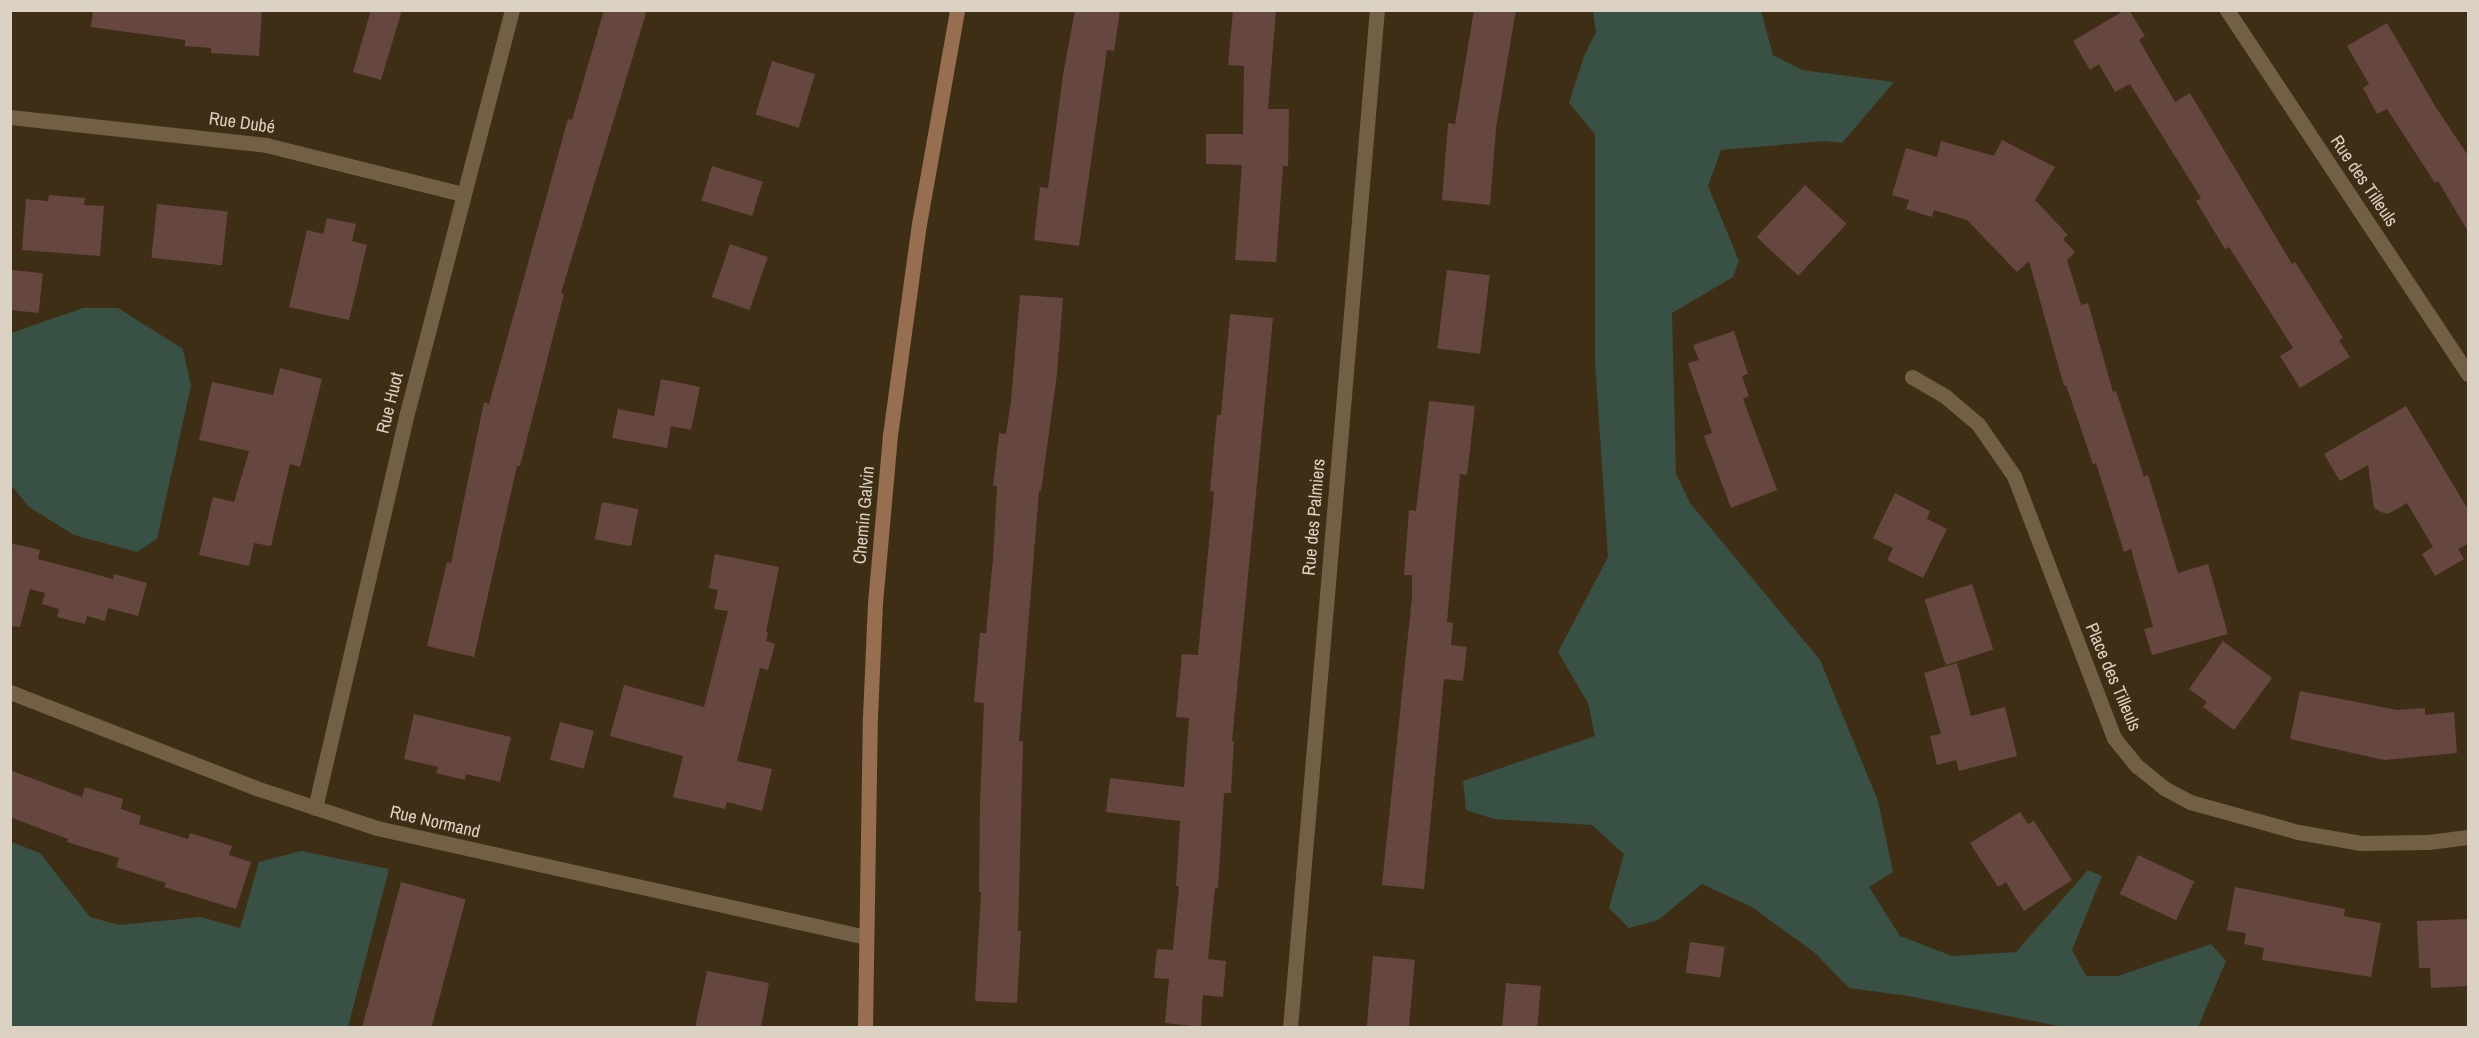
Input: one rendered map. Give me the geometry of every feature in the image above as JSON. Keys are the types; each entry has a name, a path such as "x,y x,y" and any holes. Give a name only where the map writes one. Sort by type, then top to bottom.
{"street":[{"name":"Rue Huot","path":"315,808 407,413 512,10"},
{"name":"Chemin Galvin","path":"865,1028 868,794 875,614 890,435 919,224 957,10"},
{"name":"Rue des Palmiers","path":"1290,1028 1377,10"},
{"name":"Rue des Tilleuls","path":"2227,10 2469,374"},
{"name":"Rue Dubé","path":"10,117 266,145 463,194"},
{"name":"Place des Tilleuls","path":"1912,377 1946,397 1978,424 2014,476 2114,738 2138,766 2164,788 2190,802 2298,832 2361,843 2428,842 2469,837"},
{"name":"Rue Normand","path":"10,692 256,788 378,828 866,937"}],"green space":[{"path":"1593,11 1761,11 1773,55 1802,70 1894,82 1842,143 1825,141 1721,150 1708,186 1739,261 1733,277 1672,313 1676,474 1690,503 1820,660 1878,801 1893,872 1869,887 1900,936 1952,956 2016,952 2088,870 2102,876 2072,950 2086,976 2118,976 2211,944 2226,961 2198,1027 2063,1027 1908,996 1849,988 1815,953 1752,907 1702,884 1658,920 1629,928 1609,908 1624,854 1592,825 1494,819 1466,810 1463,781 1595,736 1588,703 1558,652 1608,557 1595,361 1595,134 1569,103 1584,56 1596,32"},
{"path":"83,308 118,308 183,349 191,386 157,539 137,552 74,535 29,507 11,485 11,333"},
{"path":"11,842 40,853 90,917 119,925 201,917 240,928 259,862 301,851 389,869 348,1027 11,1027"}],"building":[{"path":"93,10 262,10 259,56 211,53 211,48 185,46 185,40 91,27"},
{"path":"371,10 402,10 381,80 353,72"},
{"path":"604,10 647,10 561,293 564,294 520,466 517,466 474,657 427,646 447,562 451,563 484,402 489,404 568,119 572,120"},
{"path":"1075,10 1120,10 1114,51 1107,50 1079,246 1034,240 1040,187 1048,188 1063,75"},
{"path":"1233,10 1276,10 1268,109 1289,109 1288,166 1283,166 1276,262 1235,260 1242,165 1206,164 1206,134 1243,134 1244,66 1228,65"},
{"path":"1474,10 1516,10 1496,128 1490,205 1442,200 1448,123 1455,124"},
{"path":"2125,10 2129,10 2145,36 2139,40 2175,102 2190,93 2292,264 2295,262 2343,338 2339,340 2350,357 2300,388 2280,356 2293,348 2229,247 2225,249 2196,201 2201,198 2130,84 2115,92 2099,64 2090,70 2073,41"},
{"path":"2387,23 2435,106 2469,157 2469,233 2438,181 2435,183 2387,109 2377,114 2363,88 2369,84 2347,46"},
{"path":"772,61 815,74 799,128 756,115"},
{"path":"2002,140 2055,167 2035,200 2068,235 2063,239 2075,252 2067,260 2081,305 2088,303 2113,392 2116,391 2144,477 2148,475 2178,573 2208,564 2228,634 2152,655 2144,629 2153,627 2131,549 2124,552 2096,463 2093,464 2066,385 2064,386 2029,261 2017,272 1967,220 1934,210 1932,217 1906,209 1909,200 1892,195 1906,148 1937,157 1941,141 1994,156"},
{"path":"712,166 763,181 752,216 701,200"},
{"path":"1805,185 1847,224 1798,276 1757,237"},
{"path":"49,195 85,198 84,205 104,206 100,256 22,250 26,199 48,201"},
{"path":"157,204 228,211 222,265 151,258"},
{"path":"327,218 356,224 352,241 367,245 349,320 289,307 307,230 323,234"},
{"path":"730,244 768,257 750,310 712,297"},
{"path":"12,270 43,273 39,313 10,310"},
{"path":"1447,270 1490,275 1480,354 1437,348"},
{"path":"1020,295 1063,298 1057,374 1041,491 1039,491 1019,741 1023,741 1018,931 1021,931 1017,1003 975,1001 981,892 979,892 980,803 984,703 974,702 980,633 986,633 993,558 997,486 993,486 999,433 1006,434 1011,401"},
{"path":"1230,314 1273,318 1232,741 1234,741 1231,793 1224,793 1218,888 1215,888 1208,959 1226,961 1223,997 1203,995 1201,1027 1165,1023 1169,979 1154,978 1157,949 1173,950 1179,886 1176,886 1180,821 1106,812 1110,778 1184,787 1189,718 1176,717 1182,654 1198,655 1214,492 1210,491 1217,415 1221,415"},
{"path":"1734,331 1748,374 1742,376 1749,396 1743,399 1777,490 1731,508 1704,436 1712,433 1688,363 1699,360 1693,345"},
{"path":"280,368 322,379 300,467 290,464 271,546 254,543 249,566 199,555 213,497 234,502 249,451 199,440 212,382 273,395"},
{"path":"661,379 700,387 691,430 671,426 667,448 612,438 618,409 654,416"},
{"path":"1429,401 1475,406 1467,475 1460,474 1447,622 1453,623 1451,645 1467,647 1463,681 1444,679 1424,889 1382,885 1412,597 1412,575 1404,575 1409,510 1416,511"},
{"path":"2406,406 2469,511 2469,543 2458,549 2464,559 2435,576 2422,554 2433,547 2407,503 2388,514 2374,508 2368,465 2340,481 2324,454"},
{"path":"1895,493 1930,511 1927,519 1947,529 1923,578 1887,560 1893,548 1873,538"},
{"path":"602,502 638,509 631,546 595,539"},
{"path":"10,543 40,550 38,559 113,579 114,574 147,583 138,616 108,608 105,621 87,616 85,624 57,617 59,609 42,604 45,593 30,589 20,627 10,626"},
{"path":"715,554 779,567 766,632 768,632 766,641 775,644 768,670 760,668 737,761 772,769 762,811 727,802 725,809 673,797 683,756 610,736 624,685 704,707 728,611 714,609 718,590 709,588"},
{"path":"1972,584 1993,650 1946,665 1924,599"},
{"path":"2223,641 2272,678 2234,730 2203,707 2207,702 2189,689"},
{"path":"1957,663 1971,716 2005,707 2017,756 1959,771 1956,760 1937,765 1930,736 1941,734 1924,673"},
{"path":"2300,691 2397,710 2425,708 2425,715 2454,712 2457,753 2384,760 2290,739"},
{"path":"414,714 511,737 500,782 466,774 465,780 436,773 438,767 404,759"},
{"path":"560,722 594,731 584,769 550,760"},
{"path":"10,770 82,797 85,787 123,799 121,809 141,816 139,824 188,839 190,833 232,846 229,855 251,862 236,909 164,887 166,883 116,867 119,858 67,842 68,839 10,817"},
{"path":"2020,812 2028,824 2034,821 2072,880 2024,911 2006,882 1998,887 1970,843"},
{"path":"2138,855 2194,881 2176,920 2120,894"},
{"path":"401,882 466,899 431,1028 362,1027"},
{"path":"2235,887 2345,909 2344,916 2381,923 2371,977 2262,960 2264,948 2244,944 2246,933 2227,930"},
{"path":"2469,919 2469,986 2431,988 2430,968 2419,968 2417,921"},
{"path":"1690,942 1725,947 1720,978 1686,973"},
{"path":"1373,956 1415,960 1409,1028 1367,1028"},
{"path":"707,971 769,983 761,1028 695,1028"},
{"path":"1506,983 1541,986 1537,1028 1502,1028"}]}
